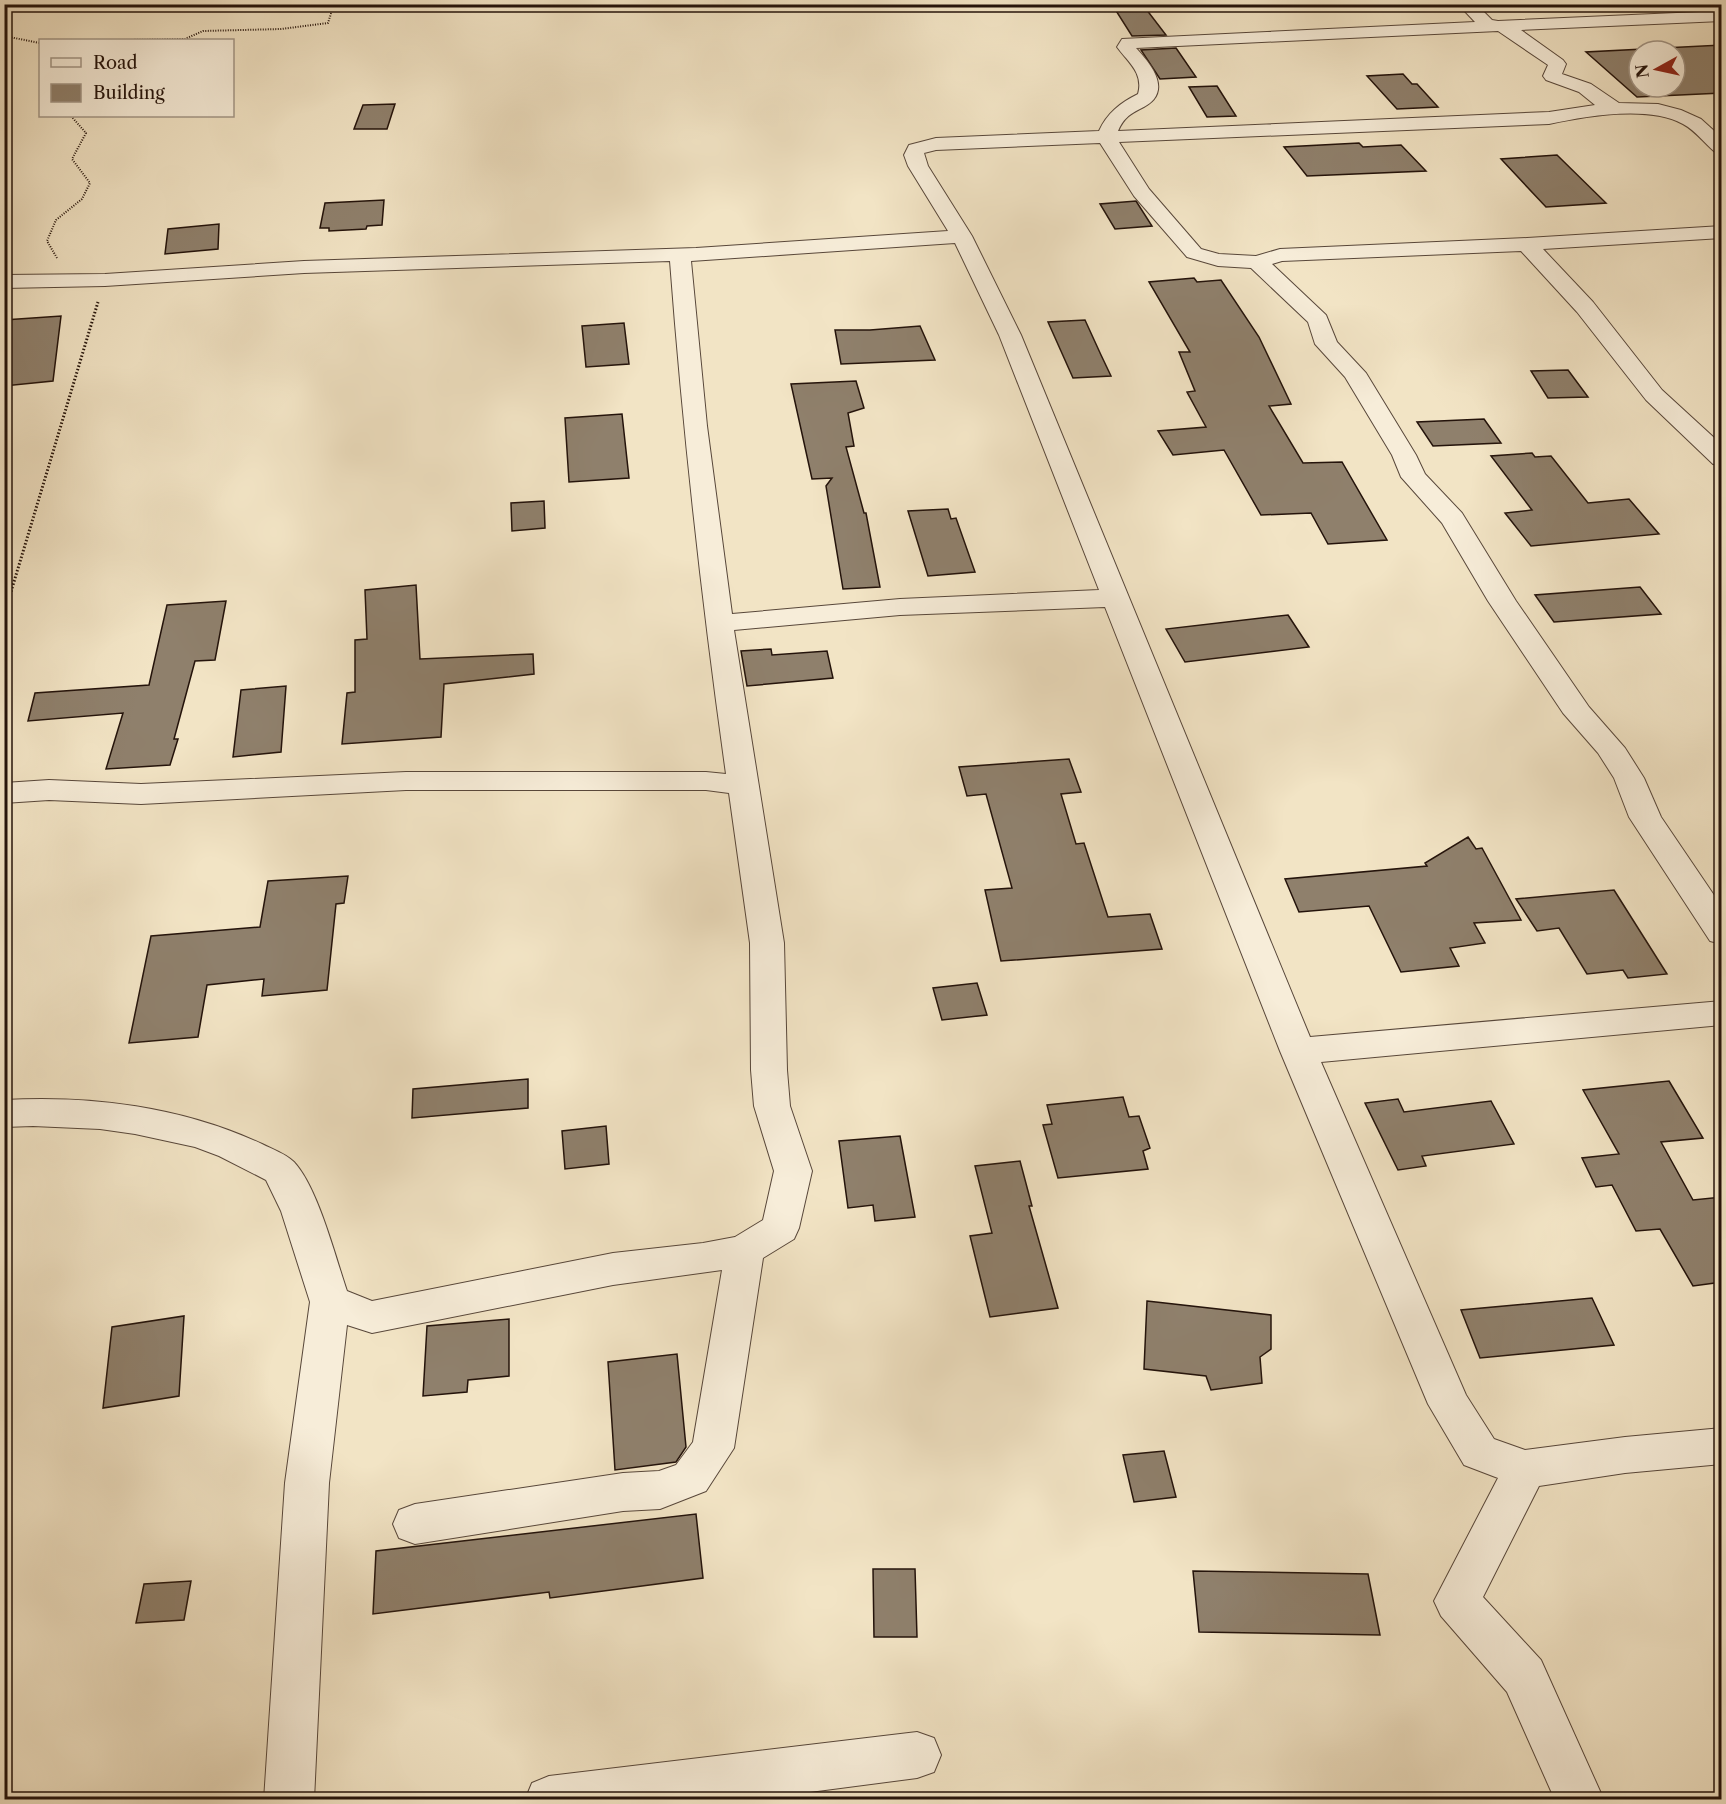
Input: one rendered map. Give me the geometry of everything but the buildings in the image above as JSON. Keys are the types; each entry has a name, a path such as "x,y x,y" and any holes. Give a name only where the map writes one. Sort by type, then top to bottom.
{"street":[{"path":"1466,4 1487,25 1506,27 1557,64 1552,76 1585,88 1603,102 1619,110"},
{"path":"1722,16 1128,43 1125,47 1137,59 1148,76 1150,88 1146,97 1115,116 1108,129 1107,138 1141,192 1194,252 1218,260 1257,262 1280,255 1527,244 1722,232"},
{"path":"1722,148 1691,120 1656,108 1585,111 1548,118 936,144 916,149 914,155 918,166 962,236 1010,335 1298,1051 1449,1404 1479,1452 1525,1469 1625,1455 1722,1446"},
{"path":"1675,115 1710,114"},
{"path":"4,282 105,280 304,267 680,255 962,236"},
{"path":"1527,244 1585,307 1654,395 1722,459"},
{"path":"330,1302 372,1317 613,1269 703,1260 746,1250 780,1228 793,1171 772,1106 769,1070 767,943 719,623 695,426 680,255"},
{"path":"1257,262 1318,320 1326,344 1354,373 1404,455 1414,477 1454,519 1502,602 1578,713 1610,748 1629,778 1645,817 1722,933"},
{"path":"719,623 900,607 1114,598"},
{"path":"4,793 49,790 141,794 406,781 706,781 743,785"},
{"path":"1298,1051 1722,1013"},
{"path":"4,1114 23,1112 100,1116 175,1129 237,1147 280,1171 298,1206 330,1302 307,1483 289,1800"},
{"path":"415,1524 622,1492 660,1491 691,1478 713,1448 746,1250"},
{"path":"1525,1469 1458,1601 1524,1676 1580,1800"},
{"path":"549,1800 917,1755"}],"path":[{"path":"185,39 203,31 281,29 328,23 334,4"},
{"path":"4,36 39,43"},
{"path":"4,615 37,511 64,405 105,280 58,258 47,241 56,220 82,199 90,183 72,159 86,133 72,117"}]}
